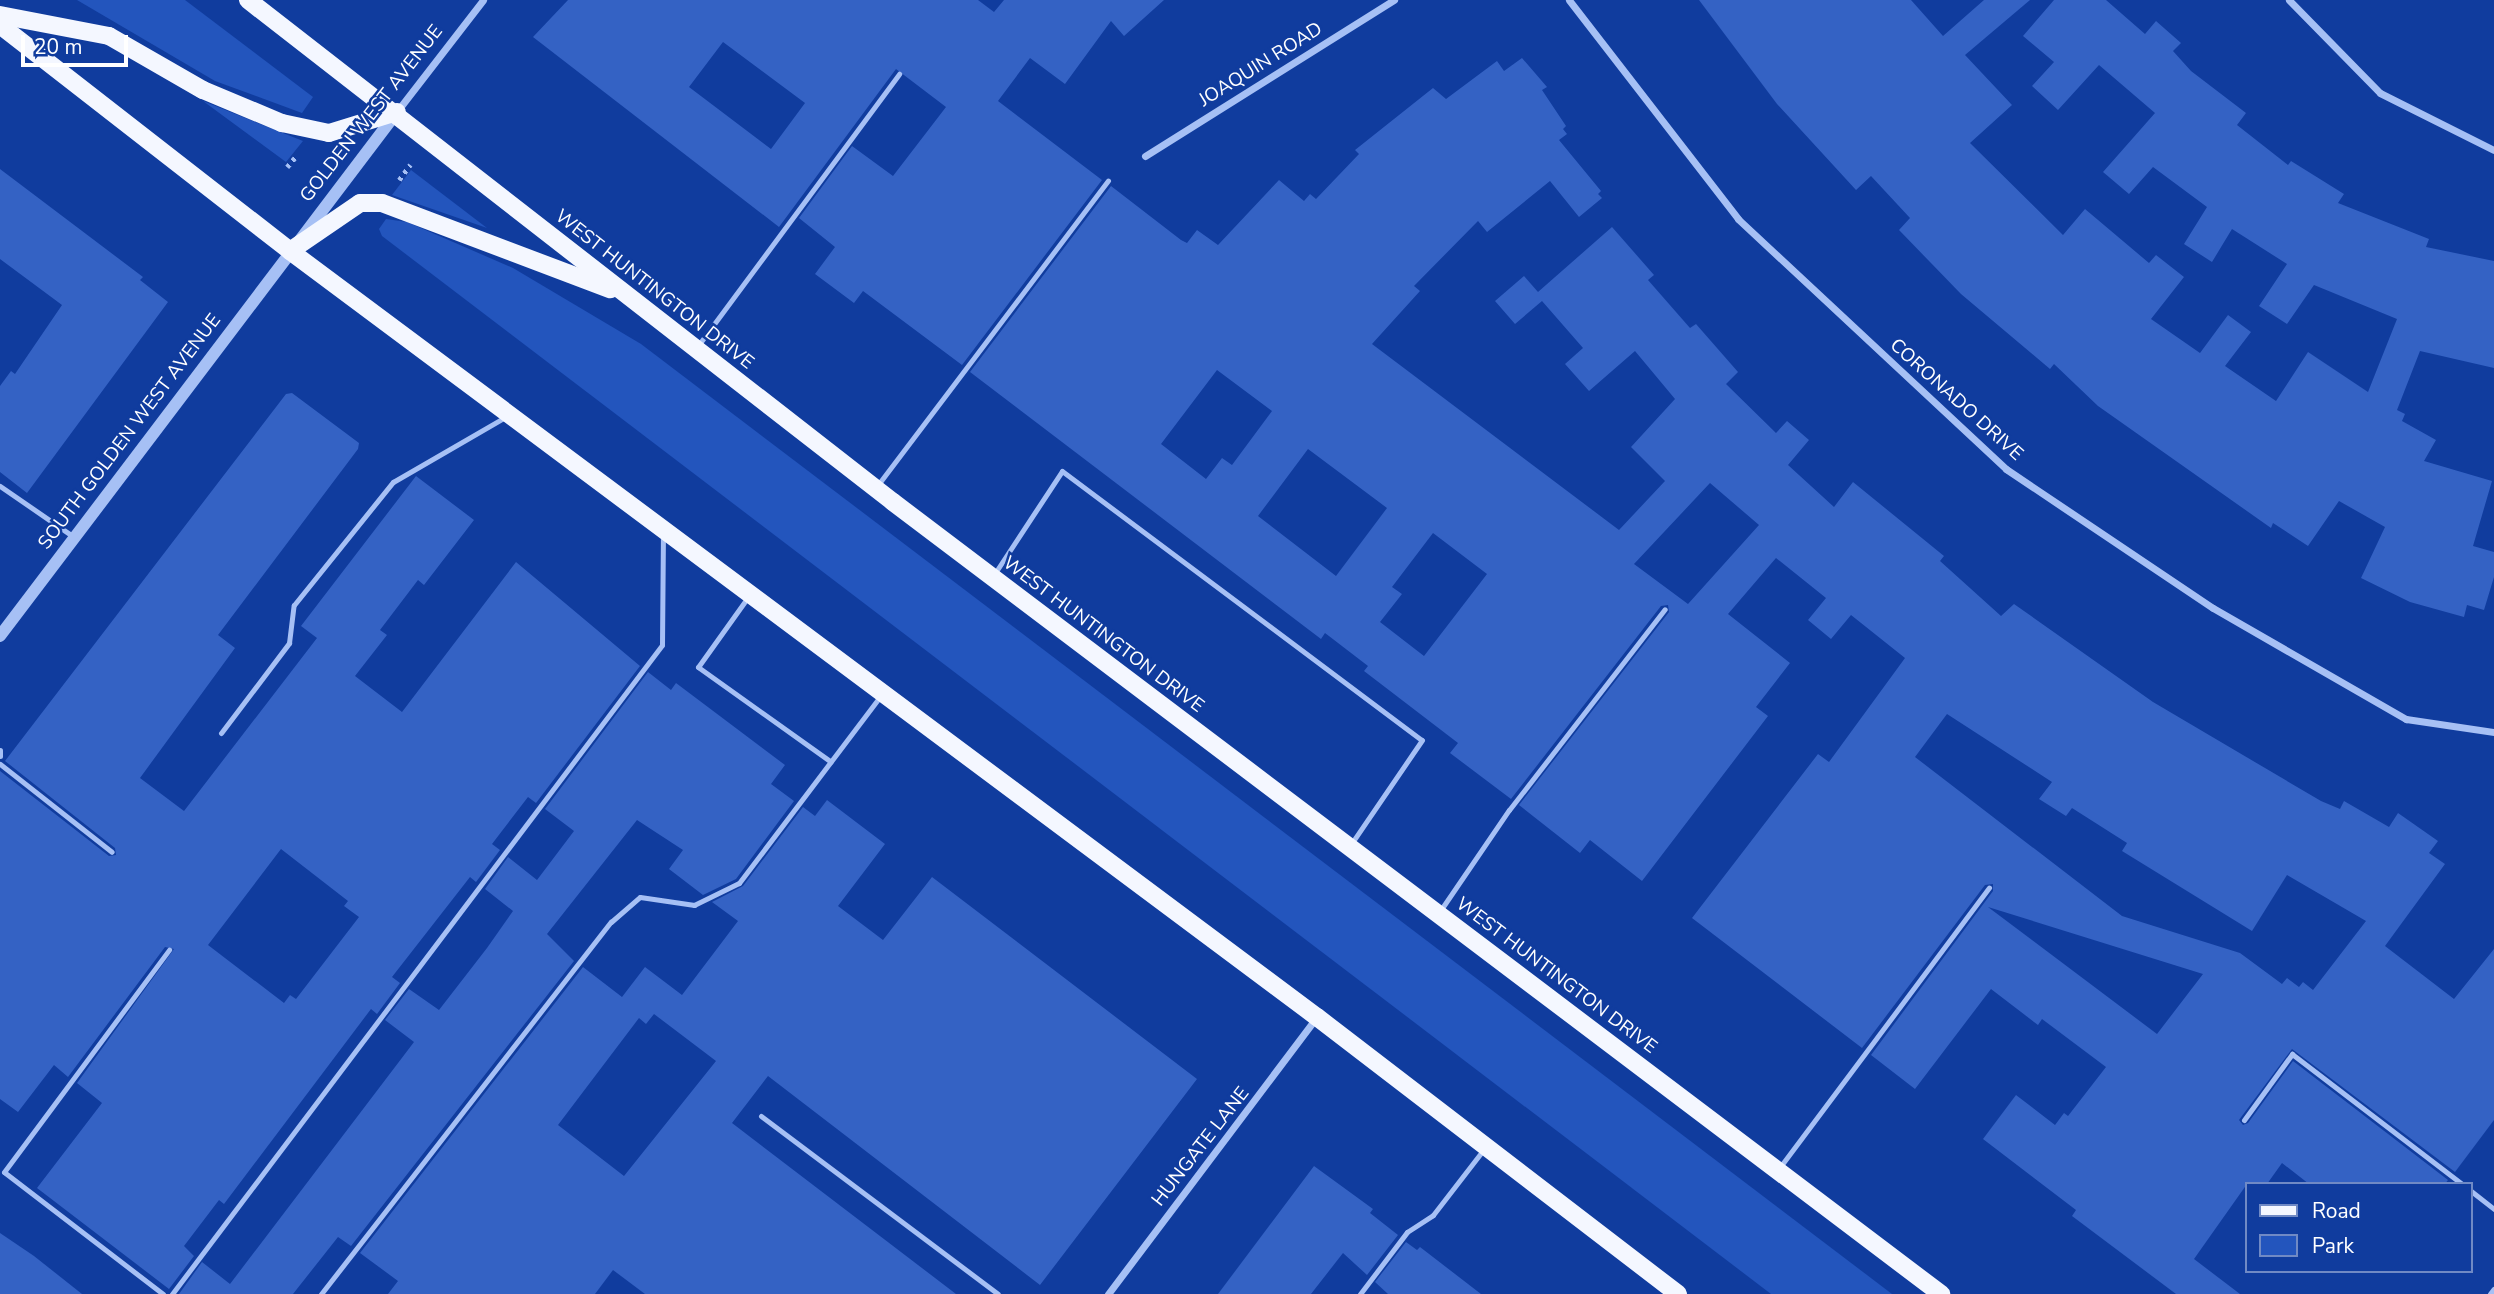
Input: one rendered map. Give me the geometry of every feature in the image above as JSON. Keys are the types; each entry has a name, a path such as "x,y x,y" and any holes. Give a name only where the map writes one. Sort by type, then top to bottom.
{"main road":[{"name":"WEST HUNTINGTON DRIVE","path":"248,0 397,111 624,295 875,488 1941,1294"},
{"path":"0,15 109,36 202,90 282,123 329,133 397,111"},
{"path":"0,24 290,251 1317,1017 1678,1294"},
{"path":"290,251 360,203 382,203 624,295"}],"street":[{"name":"GOLDEN WEST AVENUE","path":"290,251 483,0"},
{"name":"JOAQUIN ROAD","path":"1145,156 1394,0"},
{"name":"CORONADO DRIVE","path":"1569,0 1738,219 2006,469 2213,608 2406,719 2494,732"},
{"path":"2289,0 2380,93 2494,150"},
{"name":"SOUTH GOLDEN WEST AVENUE","path":"2,628 290,251"},
{"name":"HUNGATE LANE","path":"1108,1294 1317,1017"},
{"path":"2491,1294 2494,1290"}],"lane":[{"path":"695,349 899,74"},
{"path":"875,488 1108,181"},
{"path":"221,733 289,643 294,605 393,482 510,414"},
{"path":"992,577 1062,471 1422,740 1350,847"},
{"path":"0,486 74,537"},
{"path":"172,1294 662,645 663,528"},
{"path":"750,594 698,667 831,762"},
{"path":"1438,913 1509,810 1665,609"},
{"path":"321,1294 611,922 640,897 694,905 739,883 883,693"},
{"path":"0,751 0,756"},
{"path":"0,764 112,852"},
{"path":"1778,1170 1989,888"},
{"path":"163,1294 4,1172 169,950"},
{"path":"2244,1120 2292,1054 2459,1182"},
{"path":"761,1116 998,1294"},
{"path":"1360,1294 1407,1232 1433,1215 1486,1147"},
{"path":"2473,1193 2494,1209"}],"green space":[{"path":"77,0 185,0 313,97 302,113 215,81"},
{"path":"203,101 303,141 286,162"},
{"path":"411,170 487,228 392,195"},
{"path":"386,219 407,222 513,268 641,344 1892,1294 1771,1294 382,236 379,229"}],"building":[{"path":"568,0 978,0 994,12 1004,0 1164,0 1124,36 1111,21 1065,84 1030,58 998,101 1102,180 962,365 863,291 854,303 815,274 835,247 799,218 852,146 893,176 946,107 896,69 779,227 533,37","holes":["723,42 805,103 771,149 689,87"]},
{"path":"1699,0 1911,0 1943,36 1984,0 2030,0 1965,55 2012,105 1970,143 2063,235 2085,209 2149,263 2156,255 2184,277 2151,319 2200,353 2228,315 2251,332 2225,366 2276,401 2308,352 2368,392 2397,319 2314,285 2287,324 2259,306 2287,264 2232,229 2212,262 2184,244 2207,207 2153,167 2129,194 2103,172 2155,113 2099,65 2058,110 2032,86 2054,62 2023,36 2054,0 2106,0 2145,34 2156,21 2181,43 2173,51 2191,71 2246,113 2237,125 2288,165 2291,161 2344,194 2338,203 2429,239 2426,247 2494,261 2494,368 2420,351 2397,410 2405,414 2402,421 2436,440 2424,461 2492,481 2473,546 2494,552 2494,577 2484,610 2467,605 2464,617 2410,602 2361,578 2385,527 2339,501 2308,546 2273,523 2271,528 2098,406 2054,364 2050,369 1961,294 1899,230 1910,218 1871,176 1856,190 1777,104"},
{"path":"1522,58 1547,87 1542,90 1566,126 1563,129 1567,134 1559,140 1601,191 1598,194 1602,198 1579,217 1550,181 1487,232 1478,221 1414,286 1420,291 1372,344 1619,530 1665,481 1631,447 1675,399 1635,351 1589,391 1565,364 1583,348 1542,301 1515,324 1495,301 1524,276 1538,292 1612,227 1654,275 1648,280 1690,328 1696,324 1738,372 1726,384 1776,433 1787,421 1809,440 1788,465 1834,507 1853,482 1944,556 1940,561 2001,616 2014,604 2153,702 2321,801 2340,809 2344,801 2389,827 2398,813 2438,841 2429,853 2445,864 2385,946 2454,999 2494,949 2494,1120 2455,1172 2292,1049 2239,1120 2243,1125 2248,1123 2293,1061 2448,1180 2446,1182 2306,1182 2282,1163 2268,1182 2246,1182 2194,1259 2240,1294 2176,1294 2072,1216 2076,1210 1983,1139 2016,1095 2055,1125 2064,1113 2068,1116 2106,1067 2042,1019 2038,1025 1991,989 1915,1089 1871,1055 1993,891 1993,884 1985,885 1862,1048 1692,918 1818,754 1829,762 1905,658 1851,615 1831,639 1808,620 1826,598 1776,558 1728,614 1790,663 1756,707 1768,716 1642,881 1590,840 1580,853 1519,805 1669,612 1668,605 1661,606 1511,799 1450,753 1458,743 1364,671 1368,666 1325,633 1321,639 970,372 1111,186 1181,240 1187,243 1197,230 1218,245 1279,180 1304,201 1310,194 1316,199 1359,154 1355,150 1433,88 1446,99 1497,61 1504,71","holes":["1217,370 1272,411 1232,465 1222,458 1206,479 1161,444","1308,449 1387,508 1336,576 1258,516","1710,483 1759,525 1688,604 1634,564","1433,533 1487,574 1424,656 1380,622 1402,594 1392,587","1947,714 2052,782 2039,799 2066,816 2072,808 2127,843 2122,851 2252,931 2287,875 2366,921 2313,990 2303,982 2299,987 2287,978 2282,984 2240,953 2122,916 1915,757","1988,907 2203,974 2157,1034"]},
{"path":"0,169 143,277 140,280 168,302 27,493 0,472 0,386 11,371 15,374 62,305 0,259"},
{"path":"292,393 359,443 358,449 218,635 235,648 140,778 184,811 317,638 301,626 416,476 474,520 424,585 418,580 380,630 387,635 355,676 402,712 516,562 640,666 536,803 528,797 492,844 500,850 476,882 470,877 392,977 400,983 377,1014 371,1009 224,1204 219,1200 184,1246 194,1256 169,1289 37,1188 102,1103 77,1083 174,949 165,947 68,1077 54,1065 18,1112 0,1099 0,771 109,856 116,855 115,848 5,761 286,394","holes":["281,849 348,901 344,906 359,917 296,999 290,995 284,1003 208,945"]},
{"path":"648,672 671,690 676,683 785,765 771,784 794,801 736,879 703,895 669,869 683,850 637,820 547,934 574,961 351,1246 338,1237 293,1294 179,1294 202,1262 230,1284 414,1042 385,1020 409,989 439,1010 487,948 513,911 485,889 508,857 537,880 574,831 545,809"},
{"path":"827,800 885,844 838,906 883,940 932,877 1197,1079 1040,1285 768,1076 732,1123 956,1294 645,1294 613,1270 595,1294 388,1294 398,1281 360,1253 583,967 622,997 645,967 682,995 738,921 712,902 743,886 803,807 815,816","holes":["654,1014 716,1061 624,1176 558,1125 639,1018 646,1024"]},
{"path":"1314,1166 1373,1209 1370,1213 1398,1235 1367,1275 1343,1253 1311,1294 1218,1294"},
{"path":"0,1233 34,1256 82,1294 0,1294"},
{"path":"1406,1242 1417,1250 1420,1247 1481,1294 1388,1294 1375,1282"}]}
